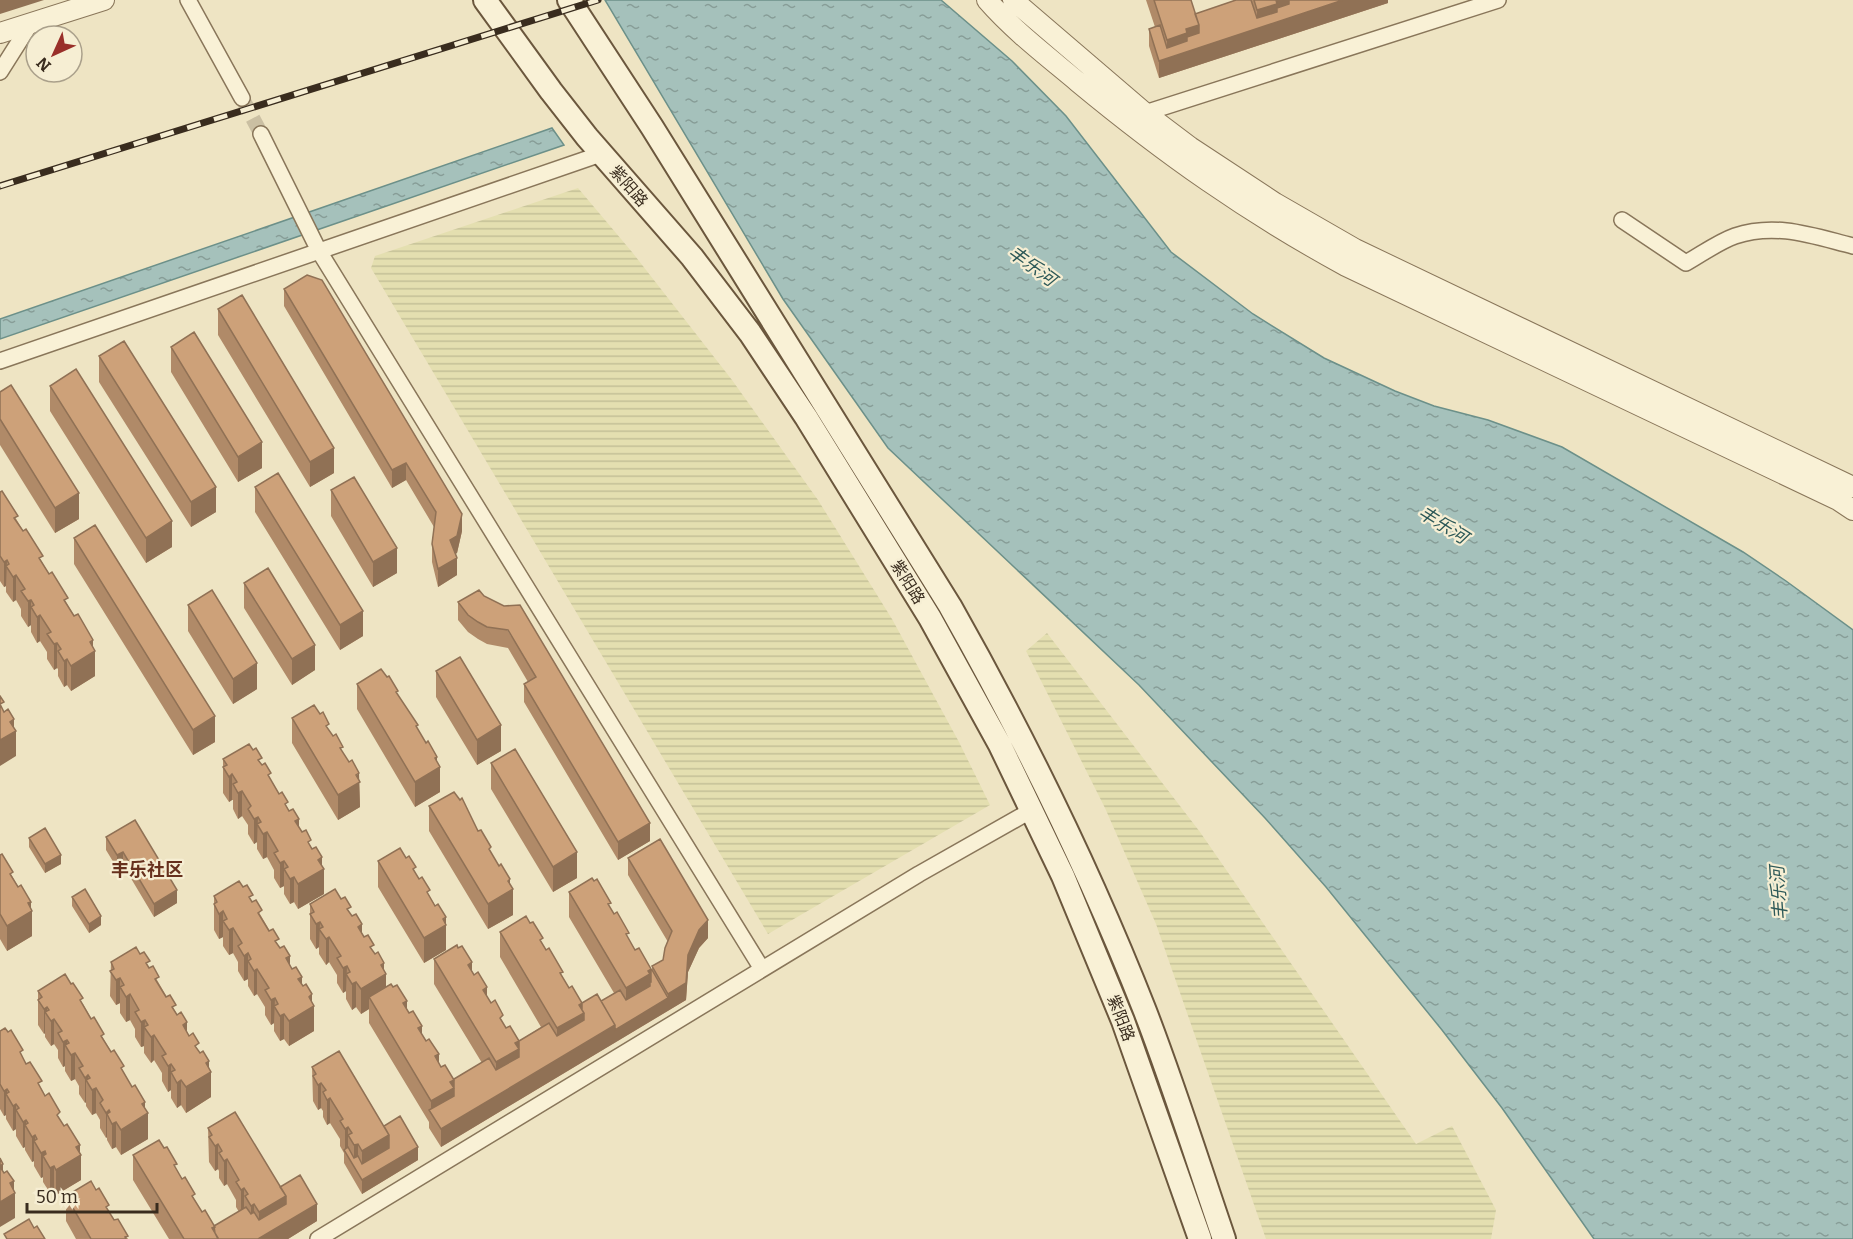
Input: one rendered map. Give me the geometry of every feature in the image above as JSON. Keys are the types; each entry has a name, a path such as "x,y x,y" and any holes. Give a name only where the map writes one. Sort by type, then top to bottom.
{"main road":[{"name":"紫阳路","path":"485,0 551,92 601,154 699,266 750,333 779,374 930,618 966,681 1032,810 1076,907 1123,1021 1200,1239"},
{"name":"紫阳路","path":"569,0 652,126 947,600 1001,698 1057,810 1115,939 1173,1086 1224,1239"}],"street":[{"path":"0,33 104,0"},
{"path":"188,0 242,98"},
{"path":"987,0 1006,22 1133,128 1226,195 1305,244 1346,266 1838,500 1853,510"},
{"path":"1012,0 1145,113 1237,179 1355,249 1853,487"},
{"path":"1145,113 1498,0"},
{"path":"0,72 31,23"},
{"path":"261,134 317,246 762,969"},
{"path":"0,361 317,246 601,154"},
{"path":"1622,220 1686,263 1724,241 1757,230 1789,230 1853,246"},
{"path":"318,1239 919,874 1032,810"}],"shaded area":[{"path":"578,188 632,252 732,380 818,500 892,619 959,742 990,805 768,934 371,268 375,256"},
{"path":"1047,633 1200,832 1416,1144 1452,1126 1496,1210 1491,1239 1266,1239 1156,924 1105,808 1026,651"}],"water":[{"name":"丰乐河","path":"605,0 941,0 1012,61 1066,116 1171,252 1253,314 1324,358 1395,391 1434,406 1488,420 1562,447 1743,552 1853,630 1853,1239 1594,1239 1502,1108 1442,1030 1326,887 1265,818 1139,685 888,448 783,299"},
{"path":"552,128 564,145 0,339 0,319"}],"building":[{"path":"1154,0 1191,0 1199,25 1186,29 1187,33 1167,40"},
{"path":"1236,0 1251,0 1257,18 1277,12 1277,8 1289,4 1289,0 1343,0 1159,61 1149,29 1160,25 1167,48 1187,41 1187,37 1199,33 1195,14"},
{"path":"1254,0 1276,0 1277,4 1257,10"},
{"path":"307,275 322,280 462,514 457,536 450,540 457,558 438,569 432,544 436,512 406,463 392,470 284,289"},
{"path":"242,295 334,448 310,462 218,309"},
{"path":"194,332 262,442 238,457 171,347"},
{"path":"124,341 216,487 191,502 99,356"},
{"path":"76,369 172,521 146,538 50,386"},
{"path":"11,385 79,493 55,508 0,419 0,392"},
{"path":"278,473 363,611 340,625 255,487"},
{"path":"354,477 397,548 373,562 331,490"},
{"path":"2,491 18,516 14,518 23,531 26,529 43,556 39,558 49,574 52,572 68,598 64,600 74,616 78,614 93,640 90,642 95,651 71,666 67,659 64,661 58,651 61,649 57,643 54,644 47,634 51,632 40,615 37,617 31,607 34,605 31,600 28,601 21,591 25,589 16,575 13,577 6,566 9,564 7,560 4,562 0,556 0,492"},
{"path":"95,525 215,716 193,730 74,538"},
{"path":"268,568 315,645 292,659 244,583"},
{"path":"212,590 257,663 233,679 188,605"},
{"path":"479,590 484,596 504,606 520,605 650,823 618,842 524,684 536,677 508,630 487,627 478,622 468,615 458,602"},
{"path":"460,657 501,725 477,740 436,671"},
{"path":"381,669 387,677 389,676 426,743 428,741 437,757 435,758 440,767 415,782 357,684"},
{"path":"0,704 4,712 8,709 14,719 10,722 16,731 0,740"},
{"path":"314,705 320,714 323,712 329,724 326,726 333,736 336,734 343,747 340,748 349,762 352,760 359,773 356,775 360,782 338,795 292,718"},
{"path":"249,744 253,750 256,748 262,758 258,760 262,765 265,763 271,773 268,775 279,794 282,792 288,802 285,804 289,811 293,809 299,819 295,821 302,832 306,830 312,849 316,847 322,857 318,860 324,869 298,884 294,877 290,879 284,869 288,867 284,861 280,863 274,853 278,851 267,832 263,834 257,824 261,822 258,817 254,819 248,809 251,806 242,791 238,793 233,784 237,782 232,774 229,777 223,767 227,765 223,759"},
{"path":"515,749 577,852 553,867 491,763"},
{"path":"454,792 460,800 462,798 478,831 481,830 499,866 501,864 510,879 508,881 513,889 488,904 429,806"},
{"path":"135,820 177,890 154,904 123,852 117,855 106,837"},
{"path":"45,828 61,855 45,864 29,838"},
{"path":"660,839 708,920 699,930 688,955 686,983 668,994 652,966 663,960 672,931 628,858"},
{"path":"400,848 406,858 409,856 416,867 413,869 419,879 422,877 430,890 427,892 435,906 438,904 446,917 443,919 446,925 424,938 378,861"},
{"path":"2,854 13,872 10,874 18,887 21,885 31,902 28,903 32,911 7,926 0,914 0,855"},
{"path":"592,878 594,881 597,879 611,903 608,904 614,914 617,912 629,933 626,934 635,950 639,948 651,969 648,971 650,974 626,988 569,892"},
{"path":"239,881 243,887 247,885 253,895 249,897 252,902 256,900 262,910 258,913 269,931 273,929 279,939 275,941 280,948 284,946 290,956 286,958 292,969 296,967 302,977 298,979 303,986 306,984 312,994 309,997 314,1006 289,1021 284,1014 280,1016 274,1006 278,1004 275,998 271,1000 265,990 269,988 257,969 254,971 248,961 251,959 248,953 244,956 238,946 242,943 233,928 229,930 223,921 227,919 223,911 219,914 214,904 217,902 214,896"},
{"path":"85,889 101,916 89,924 72,897"},
{"path":"335,889 341,899 345,897 351,907 347,909 352,916 356,914 362,924 358,927 364,937 368,935 374,945 370,947 375,954 378,952 384,963 381,965 386,974 361,989 356,982 352,984 346,974 350,972 347,966 343,968 337,958 341,956 329,937 326,939 319,929 323,927 320,922 316,924 310,914 314,912 310,904"},
{"path":"526,916 530,923 533,922 543,938 540,940 546,950 549,948 569,988 572,986 582,1003 579,1005 584,1013 557,1028 500,932"},
{"path":"457,945 458,948 462,946 472,962 468,965 474,975 478,972 487,987 483,990 491,1003 495,1000 503,1015 500,1018 506,1028 510,1026 519,1041 515,1043 519,1049 496,1062 434,959"},
{"path":"136,947 140,954 144,952 150,961 146,963 149,968 153,966 159,977 155,979 166,997 170,995 176,1005 172,1007 177,1015 181,1012 187,1022 183,1025 189,1036 193,1033 199,1043 195,1046 200,1053 203,1051 209,1061 206,1063 211,1072 186,1087 181,1080 177,1083 171,1072 175,1070 171,1064 168,1066 162,1056 166,1054 154,1035 151,1037 144,1027 148,1025 145,1020 141,1022 135,1012 139,1010 130,994 126,997 120,987 124,985 120,978 116,980 110,971 114,969 111,962"},
{"path":"652,970 668,998 615,1030 615,1025 601,1001 620,990 626,1000 650,986"},
{"path":"65,974 83,998 80,1000 91,1019 94,1017 104,1034 101,1036 111,1052 114,1050 124,1066 121,1068 132,1087 135,1085 145,1102 142,1104 148,1113 121,1130 116,1122 112,1124 107,1114 109,1110 106,1113 100,1103 103,1100 96,1088 92,1090 86,1080 90,1078 88,1075 85,1078 79,1068 83,1066 75,1053 71,1055 65,1045 69,1043 67,1040 63,1042 58,1033 62,1031 54,1019 51,1021 45,1012 49,1010 47,1007 44,1009 38,1000 42,997 38,991"},
{"path":"391,984 393,987 397,985 407,1001 403,1003 409,1013 413,1011 422,1026 418,1028 426,1041 429,1039 439,1054 435,1056 441,1067 445,1065 454,1080 450,1082 454,1088 431,1101 369,997"},
{"path":"597,994 615,1025 441,1129 429,1110 454,1096 454,1079 489,1058 496,1070 519,1057 519,1041 549,1023 557,1036 584,1020 582,1003"},
{"path":"5,1028 8,1032 11,1030 23,1050 20,1052 26,1064 30,1062 42,1081 38,1083 45,1096 49,1093 60,1112 57,1115 64,1126 67,1124 80,1145 76,1147 81,1155 56,1170 54,1166 50,1168 43,1156 46,1154 45,1151 41,1153 34,1141 37,1139 35,1135 32,1137 25,1125 28,1123 26,1120 23,1122 16,1110 19,1108 16,1104 13,1106 6,1094 9,1092 7,1089 4,1091 0,1084 0,1031"},
{"path":"339,1051 389,1135 362,1151 358,1144 354,1145 348,1135 352,1133 348,1127 345,1129 340,1121 343,1119 330,1098 327,1100 323,1092 326,1090 321,1083 318,1085 313,1076 316,1074 312,1067"},
{"path":"235,1112 286,1196 259,1212 254,1204 251,1206 245,1196 248,1194 244,1188 241,1190 236,1182 239,1180 227,1159 224,1161 219,1153 222,1151 218,1144 215,1146 209,1137 212,1135 208,1128"},
{"path":"400,1116 418,1147 362,1180 344,1150 348,1147 354,1158 358,1156 362,1164 389,1148 389,1135 384,1126"},
{"path":"159,1140 164,1148 167,1147 177,1164 174,1165 182,1179 185,1177 195,1194 192,1196 202,1212 205,1210 215,1227 212,1228 217,1239 184,1239 133,1155"},
{"path":"0,1167 4,1173 7,1171 14,1181 10,1183 15,1193 0,1202"},
{"path":"300,1175 317,1204 258,1239 218,1239 214,1226 246,1207 251,1214 254,1212 259,1220 286,1204 286,1196 280,1187"},
{"path":"91,1181 96,1190 99,1188 109,1205 106,1207 114,1220 118,1219 128,1236 125,1237 126,1239 91,1239 66,1196"},
{"path":"29,1219 34,1228 37,1226 45,1239 7,1239 4,1234"}],"tunnel":[{"path":"242,98 261,134"}],"railway":[{"path":"0,186 598,0"}],"district":[{"name":"丰乐社区","path":"147,870"}]}
